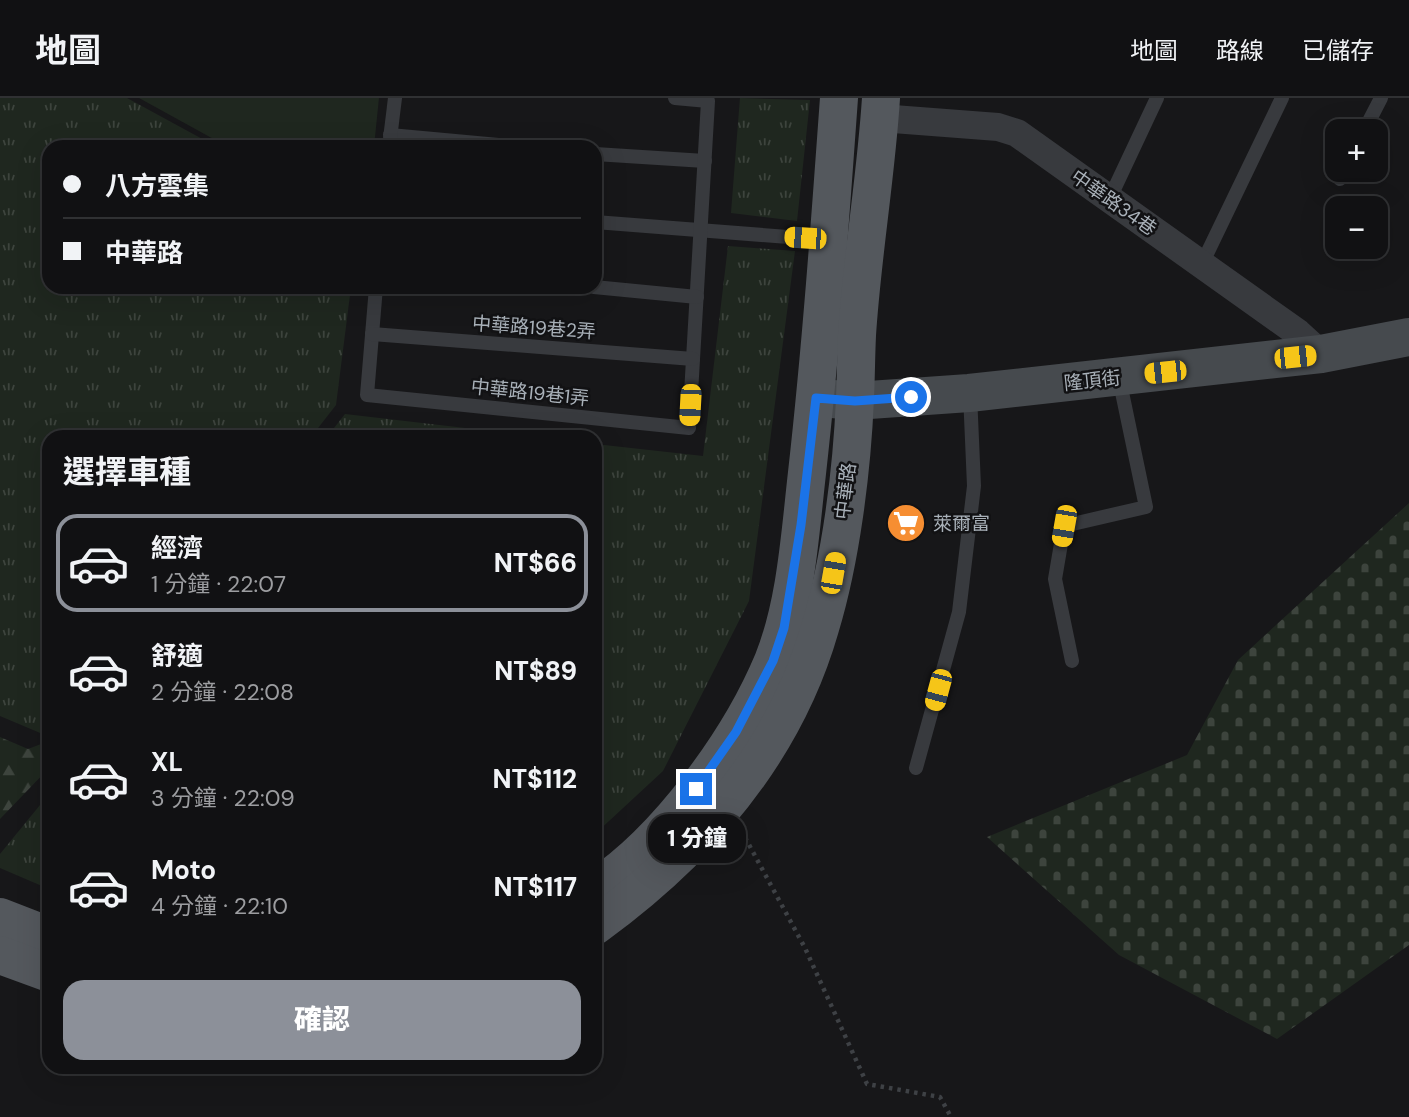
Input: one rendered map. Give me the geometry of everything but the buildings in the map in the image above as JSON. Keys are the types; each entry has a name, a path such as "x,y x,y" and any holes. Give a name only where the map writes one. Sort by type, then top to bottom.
{"main road":[{"name":"中華路","path":"602,882 661,831 696,789 736,732 773,661 784,628 794,573 816,398 839,98"},
{"name":"中華路","path":"602,921 652,883 691,846 727,805 765,752 787,710 820,628 843,519 855,401 857,334 880,108"},
{"path":"0,917 42,933"},
{"path":"0,956 42,971"}],"street":[{"name":"中華路34巷","path":"880,108 998,127 1017,133 1298,332 1321,354"},
{"name":"隆頂街","path":"816,398 855,401 970,393 1321,354 1409,337"}],"lane":[{"path":"389,140 395,98"},
{"path":"675,98 708,101 693,359"},
{"path":"1110,198 1157,98"},
{"path":"1202,264 1282,98"},
{"path":"1370,119 1381,98"},
{"path":"602,154 705,161"},
{"path":"602,223 828,240"},
{"path":"602,288 697,297"},
{"path":"372,334 375,294"},
{"name":"中華路19巷2弄","path":"372,334 693,359"},
{"name":"中華路19巷1弄","path":"372,334 367,395 689,428 693,359"},
{"path":"1072,661 1055,579 1064,526 1146,508 1119,377"},
{"path":"916,768 959,612 974,486 970,393"}],"path":[{"path":"727,805 806,947 867,1084 940,1097 951,1117"}],"green space":[{"path":"0,98 127,98 204,140 42,140 42,294 350,294 336,405 316,430 42,430 42,734 0,716"},
{"path":"139,98 379,98 375,140 215,140"},
{"path":"740,98 810,100 797,221 731,213"},
{"path":"728,246 795,251 749,601 663,771 602,828 602,445 703,456"},
{"path":"345,414 482,430 332,430"},
{"path":"1409,503 1409,945 1277,1039 1119,955 987,837 1187,755 1238,660"},
{"path":"0,737 28,749 42,744 42,775 0,819"},
{"path":"42,803 42,886 0,868 0,854"}],"place":[{"name":"萊爾富","path":"906,523"}],"route":[{"path":"696,789 736,732 773,661 784,628 801,525 816,398 855,401 911,397"}]}
